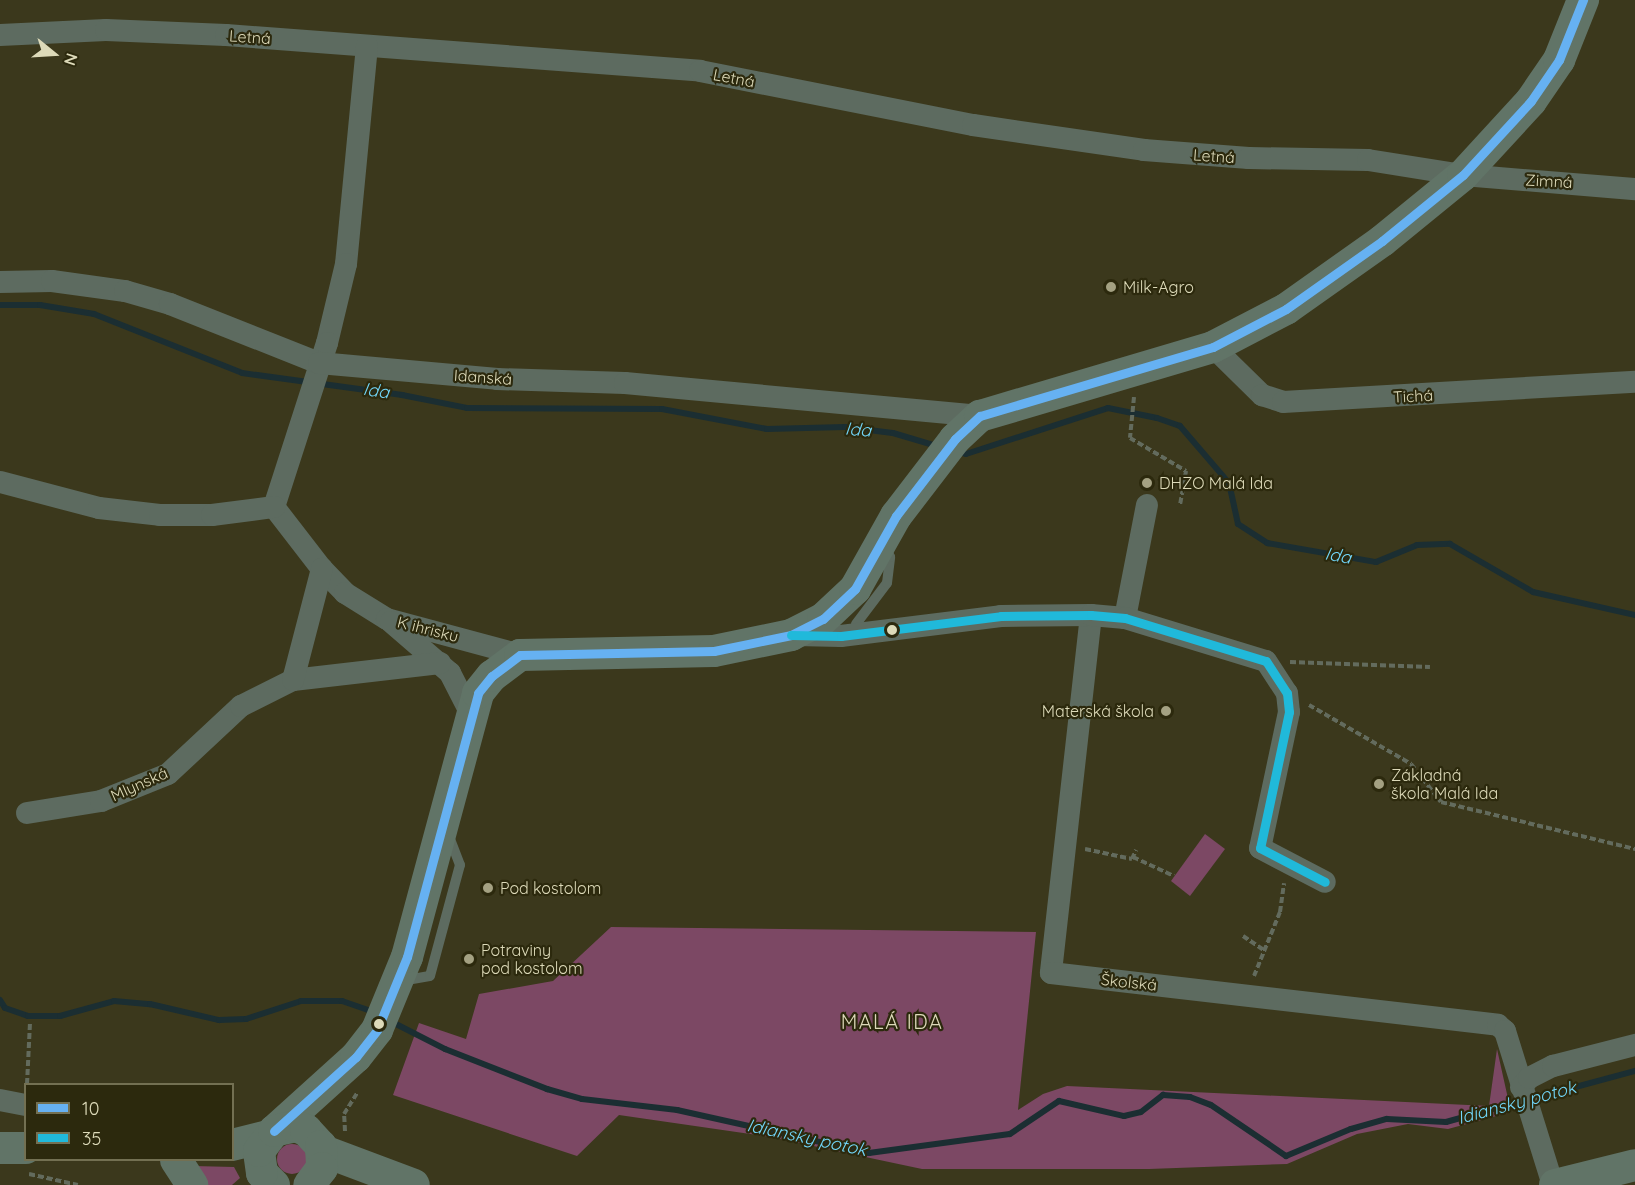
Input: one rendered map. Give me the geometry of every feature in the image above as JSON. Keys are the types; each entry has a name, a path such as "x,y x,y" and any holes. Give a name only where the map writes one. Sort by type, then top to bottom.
{"main road":[{"path":"309,1185 322,1167 328,1151 326,1109 359,1072 395,991 444,823 477,693 492,676 520,655 714,651 853,620 896,516 954,439 980,416 1213,346 1334,279 1463,176 1510,127 1548,78 1568,42 1583,0"},
{"path":"256,1159 359,1072"},
{"path":"256,1159 295,1126 328,1151 414,1185"},
{"path":"0,1148 24,1160"},
{"path":"177,1161 192,1185"},
{"path":"1567,1183 1635,1165"},
{"path":"309,1185 338,1182 384,1185"}],"street":[{"name":"Letná","path":"0,35 106,30 367,46 700,71 973,125 1144,150 1249,158 1368,160 1463,176"},
{"path":"0,482 99,508 160,515 212,515 274,507 318,368 346,264 367,46"},
{"name":"Zimná","path":"1463,176 1635,189"},
{"name":"Idanská","path":"0,282 52,281 125,291 170,303 318,368 497,379 625,383 980,416"},
{"name":"Tichá","path":"1213,346 1262,394 1283,402 1635,382"},
{"path":"1125,618 1147,505"},
{"name":"K ihrisku","path":"274,507 322,569 345,593 387,619 520,655"},
{"path":"293,680 322,569"},
{"path":"853,620 1091,615 1125,618 1266,661 1287,693 1287,733 1260,848 1325,882"},
{"name":"Školská","path":"1091,615 1051,973 1498,1025 1505,1031 1530,1113 1567,1183"},
{"path":"387,619 450,673 471,714"},
{"name":"Mlynská","path":"27,813 101,801 168,774 241,706 293,680 440,663"},
{"path":"1521,1087 1529,1078 1553,1066 1635,1045"},
{"path":"0,1100 24,1105"}],"path":[{"path":"1134,400 1130,438 1186,471 1180,506"},
{"path":"1266,661 1430,667"},
{"path":"1287,693 1410,764 1441,802 1635,849"},
{"path":"1064,847 1133,857 1174,876"},
{"path":"1133,857 1136,850"},
{"path":"1252,996 1255,972 1280,912 1287,862"},
{"path":"1243,936 1264,950"},
{"path":"27,1083 30,1023"},
{"path":"328,1151 359,1072"},
{"path":"26,1161 78,1185"}],"shaded area":[{"path":"1205,834 1225,849 1190,896 1171,881"},
{"path":"611,927 1036,932 1018,1110 1043,1094 1067,1086 1489,1106 1497,1049 1511,1112 1448,1129 1408,1124 1357,1134 1287,1164 1149,1169 922,1169 771,1137 619,1115 577,1156 393,1095 419,1023 466,1039 479,994 553,981"},
{"path":"292,1144 302,1149 307,1159 302,1169 292,1174 282,1169 277,1159 282,1149"},
{"path":"193,1166 234,1167 240,1178 232,1185 201,1185"}],"waterway":[{"name":"Ida","path":"0,305 40,305 94,314 242,373 402,395 467,408 662,409 767,429 845,427 893,433 937,446"},
{"name":"Ida","path":"958,452 966,454 1108,408 1157,418 1180,426 1229,483 1238,524 1267,543 1376,562 1417,545 1450,544 1533,592 1635,615"},
{"name":"Idiansky potok","path":"0,1000 5,1008 28,1016 60,1016 114,1001 150,1004 219,1020 246,1019 301,1001 342,1001 376,1013"},
{"name":"Idiansky potok","path":"390,1021 445,1049 547,1089 582,1099 677,1110 869,1153 1010,1134 1059,1101 1124,1116 1141,1112 1163,1095 1190,1097 1211,1105 1286,1156 1351,1129 1387,1119 1446,1122 1521,1101"},
{"name":"Idiansky potok","path":"1531,1099 1635,1071"}],"transit line":[{"name":"10","path":"274,1131 356,1057 377,1030 407,957 478,693 492,676 520,655 714,651 791,635 823,619 855,589 896,516 955,439 980,416 1213,347 1286,309 1382,241 1463,175 1531,101 1559,60 1583,0"},
{"name":"35","path":"791,635 841,636 1001,616 1091,615 1125,618 1266,661 1287,693 1289,712 1260,848 1325,882"}],"place":[{"name":"Milk-Agro","path":"1111,287"},
{"name":"DHZO Malá Ida","path":"1147,483"},
{"name":"Materská škola","path":"1166,711"},
{"name":"Základná škola Malá Ida","path":"1379,784"},
{"name":"Pod kostolom","path":"488,888"},
{"name":"Potraviny pod kostolom","path":"469,959"}],"district":[{"name":"MALÁ IDA","path":"892,1021"}]}
